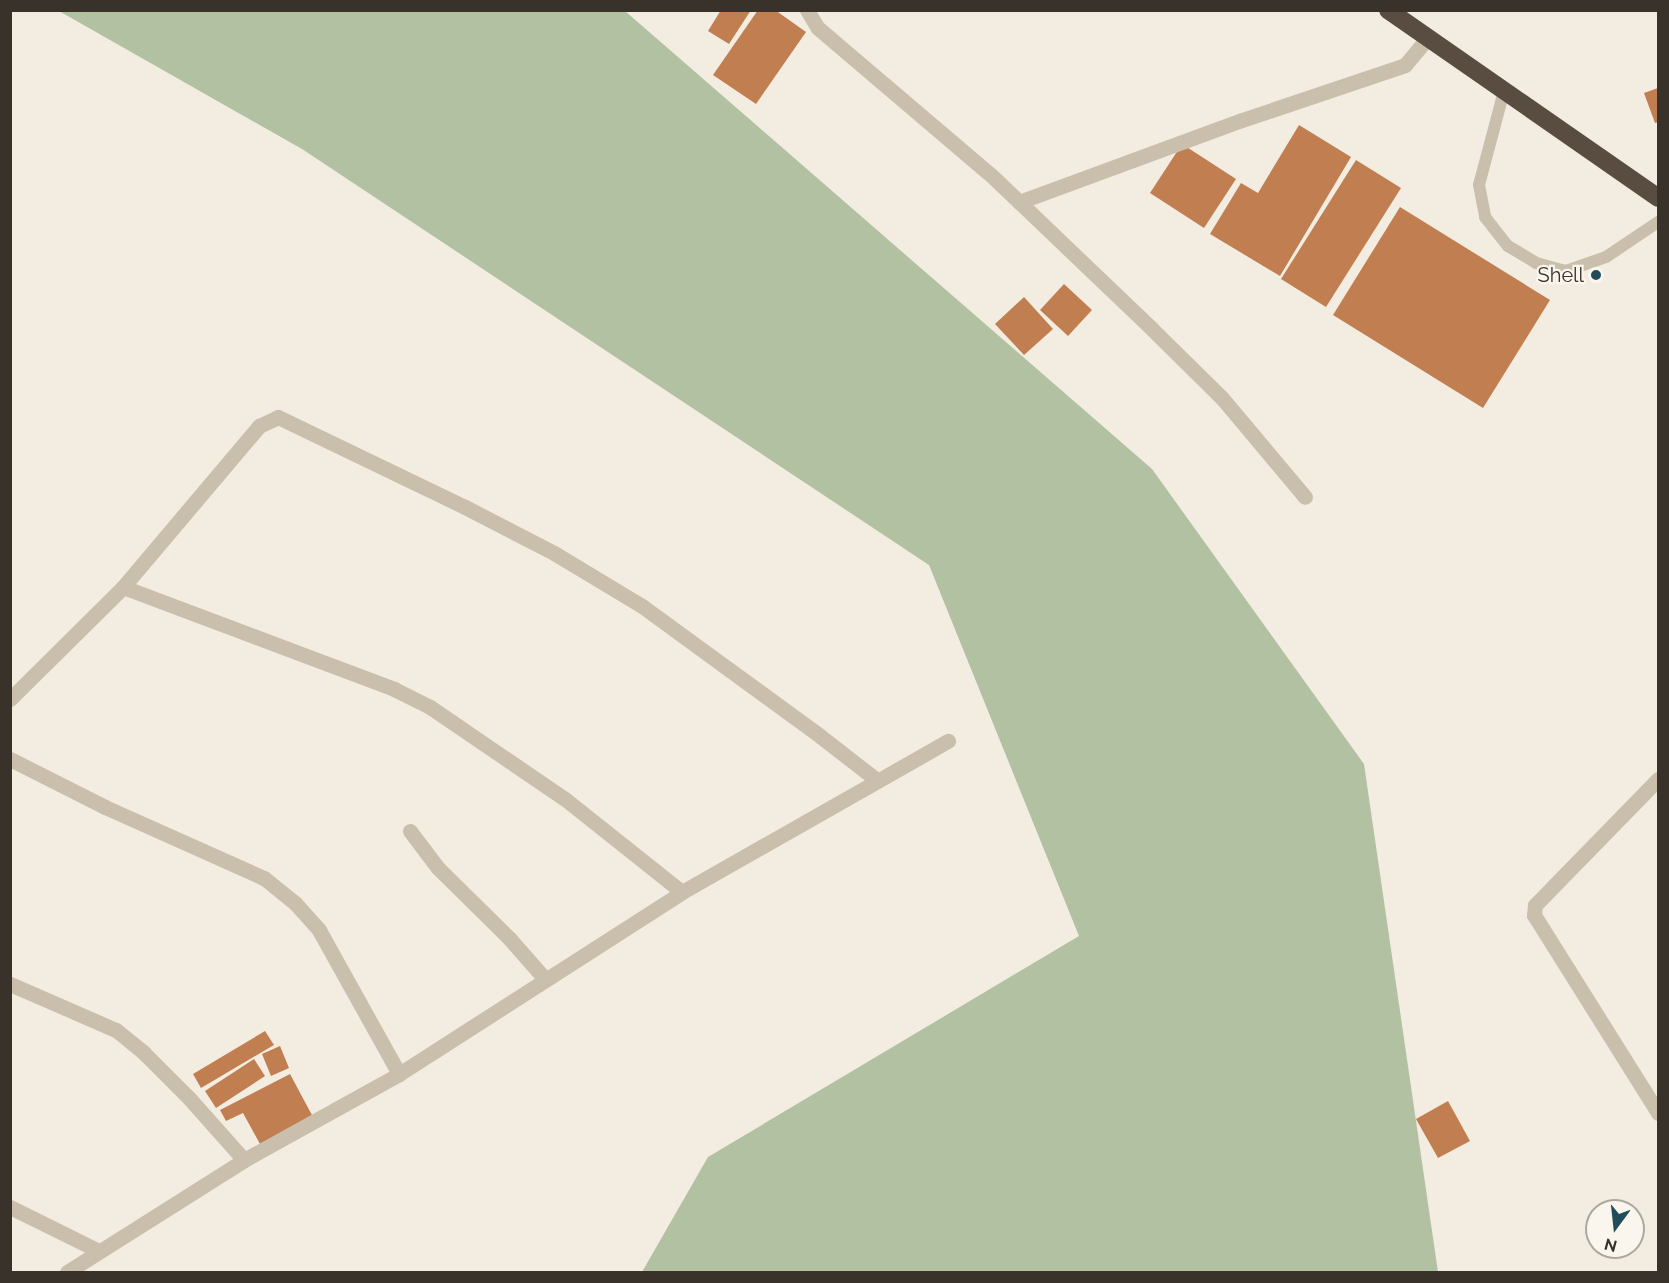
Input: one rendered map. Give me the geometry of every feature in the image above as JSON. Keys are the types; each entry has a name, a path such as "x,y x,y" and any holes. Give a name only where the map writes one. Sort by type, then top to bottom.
{"highway":[{"path":"1388,10 1659,198"}],"street":[{"path":"807,10 818,28 1019,202 1222,398 1305,497"},
{"path":"1019,202 1242,120 1405,65 1428,38"},
{"path":"10,699 123,587 259,426 278,417 465,507 554,554 622,595 811,729 878,781"},
{"path":"123,587 394,689 430,706 565,799 682,892"},
{"path":"67,1272 244,1160 399,1074 682,892 948,741"},
{"path":"10,759 105,807 264,878 295,903 319,930 399,1074"},
{"path":"1659,780 1536,905 1534,915 1652,1089 1659,1113"},
{"path":"410,831 438,868 509,938 545,979"},
{"path":"10,984 116,1030 166,1076 244,1160"},
{"path":"10,1207 99,1251"}],"lane":[{"path":"1504,91 1479,185 1485,217 1508,246 1536,263 1566,271 1606,256 1659,222"}],"green space":[{"path":"59,11 625,11 1152,469 1364,764 1438,1272 642,1272 708,1157 1079,936 929,565 302,149"}],"building":[{"path":"721,10 751,10 729,44 708,31"},
{"path":"758,10 775,10 806,32 756,104 713,75"},
{"path":"1658,88 1658,122 1655,123 1644,93"},
{"path":"1299,125 1351,157 1280,276 1210,234 1241,183 1258,193"},
{"path":"1182,144 1236,179 1204,228 1150,193"},
{"path":"1356,160 1401,188 1326,307 1281,279"},
{"path":"1400,207 1550,300 1483,408 1333,315"},
{"path":"1064,284 1092,310 1068,336 1040,310"},
{"path":"1024,297 1053,329 1024,355 995,324"},
{"path":"265,1031 274,1045 201,1088 193,1074"},
{"path":"280,1046 289,1068 271,1076 262,1054"},
{"path":"254,1059 265,1076 216,1108 205,1091"},
{"path":"290,1074 313,1117 260,1144 243,1113 226,1121 220,1110"},
{"path":"1448,1101 1470,1141 1438,1158 1416,1119"}],"place":[{"name":"Shell","path":"1596,275"}]}
